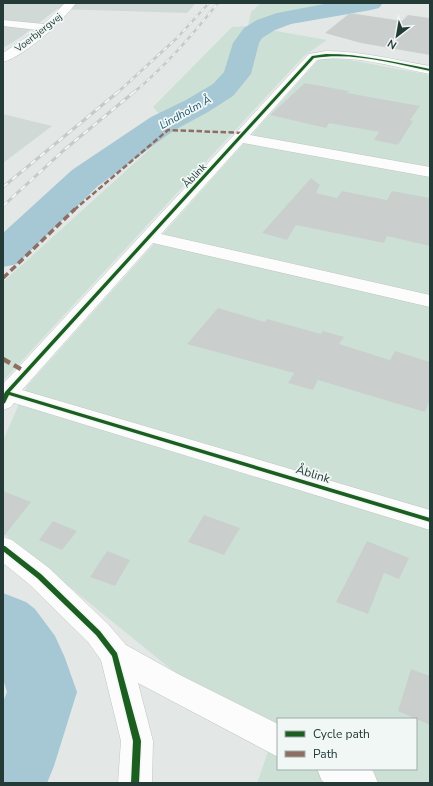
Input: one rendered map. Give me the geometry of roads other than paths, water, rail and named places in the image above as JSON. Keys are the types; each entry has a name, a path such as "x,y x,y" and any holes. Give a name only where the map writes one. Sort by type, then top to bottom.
{"street":[{"name":"Voerbjergvej","path":"3,58 47,28 71,3"},
{"path":"3,23 47,28"},
{"name":"Åblink","path":"430,70 344,54 326,54 313,57 5,398 430,520"},
{"path":"241,138 430,172"},
{"path":"150,237 430,301"},
{"path":"3,548 39,576 98,633 115,655 169,685 277,740"},
{"path":"115,655 137,741 135,783"},
{"path":"336,770 361,783"}],"waterway":[{"name":"Lindholm Å","path":"3,255 85,178 162,124 197,106 223,90 237,74 246,43 253,33 266,25 286,18 371,3"},
{"name":"Lindholm Å","path":"3,622 12,630 31,658 42,692 16,766 8,783"}],"railway":[{"path":"117,93 177,38 209,3"},
{"path":"133,93 167,62 218,3"},
{"path":"3,187 118,92"},
{"path":"3,206 64,150 134,92"}]}
